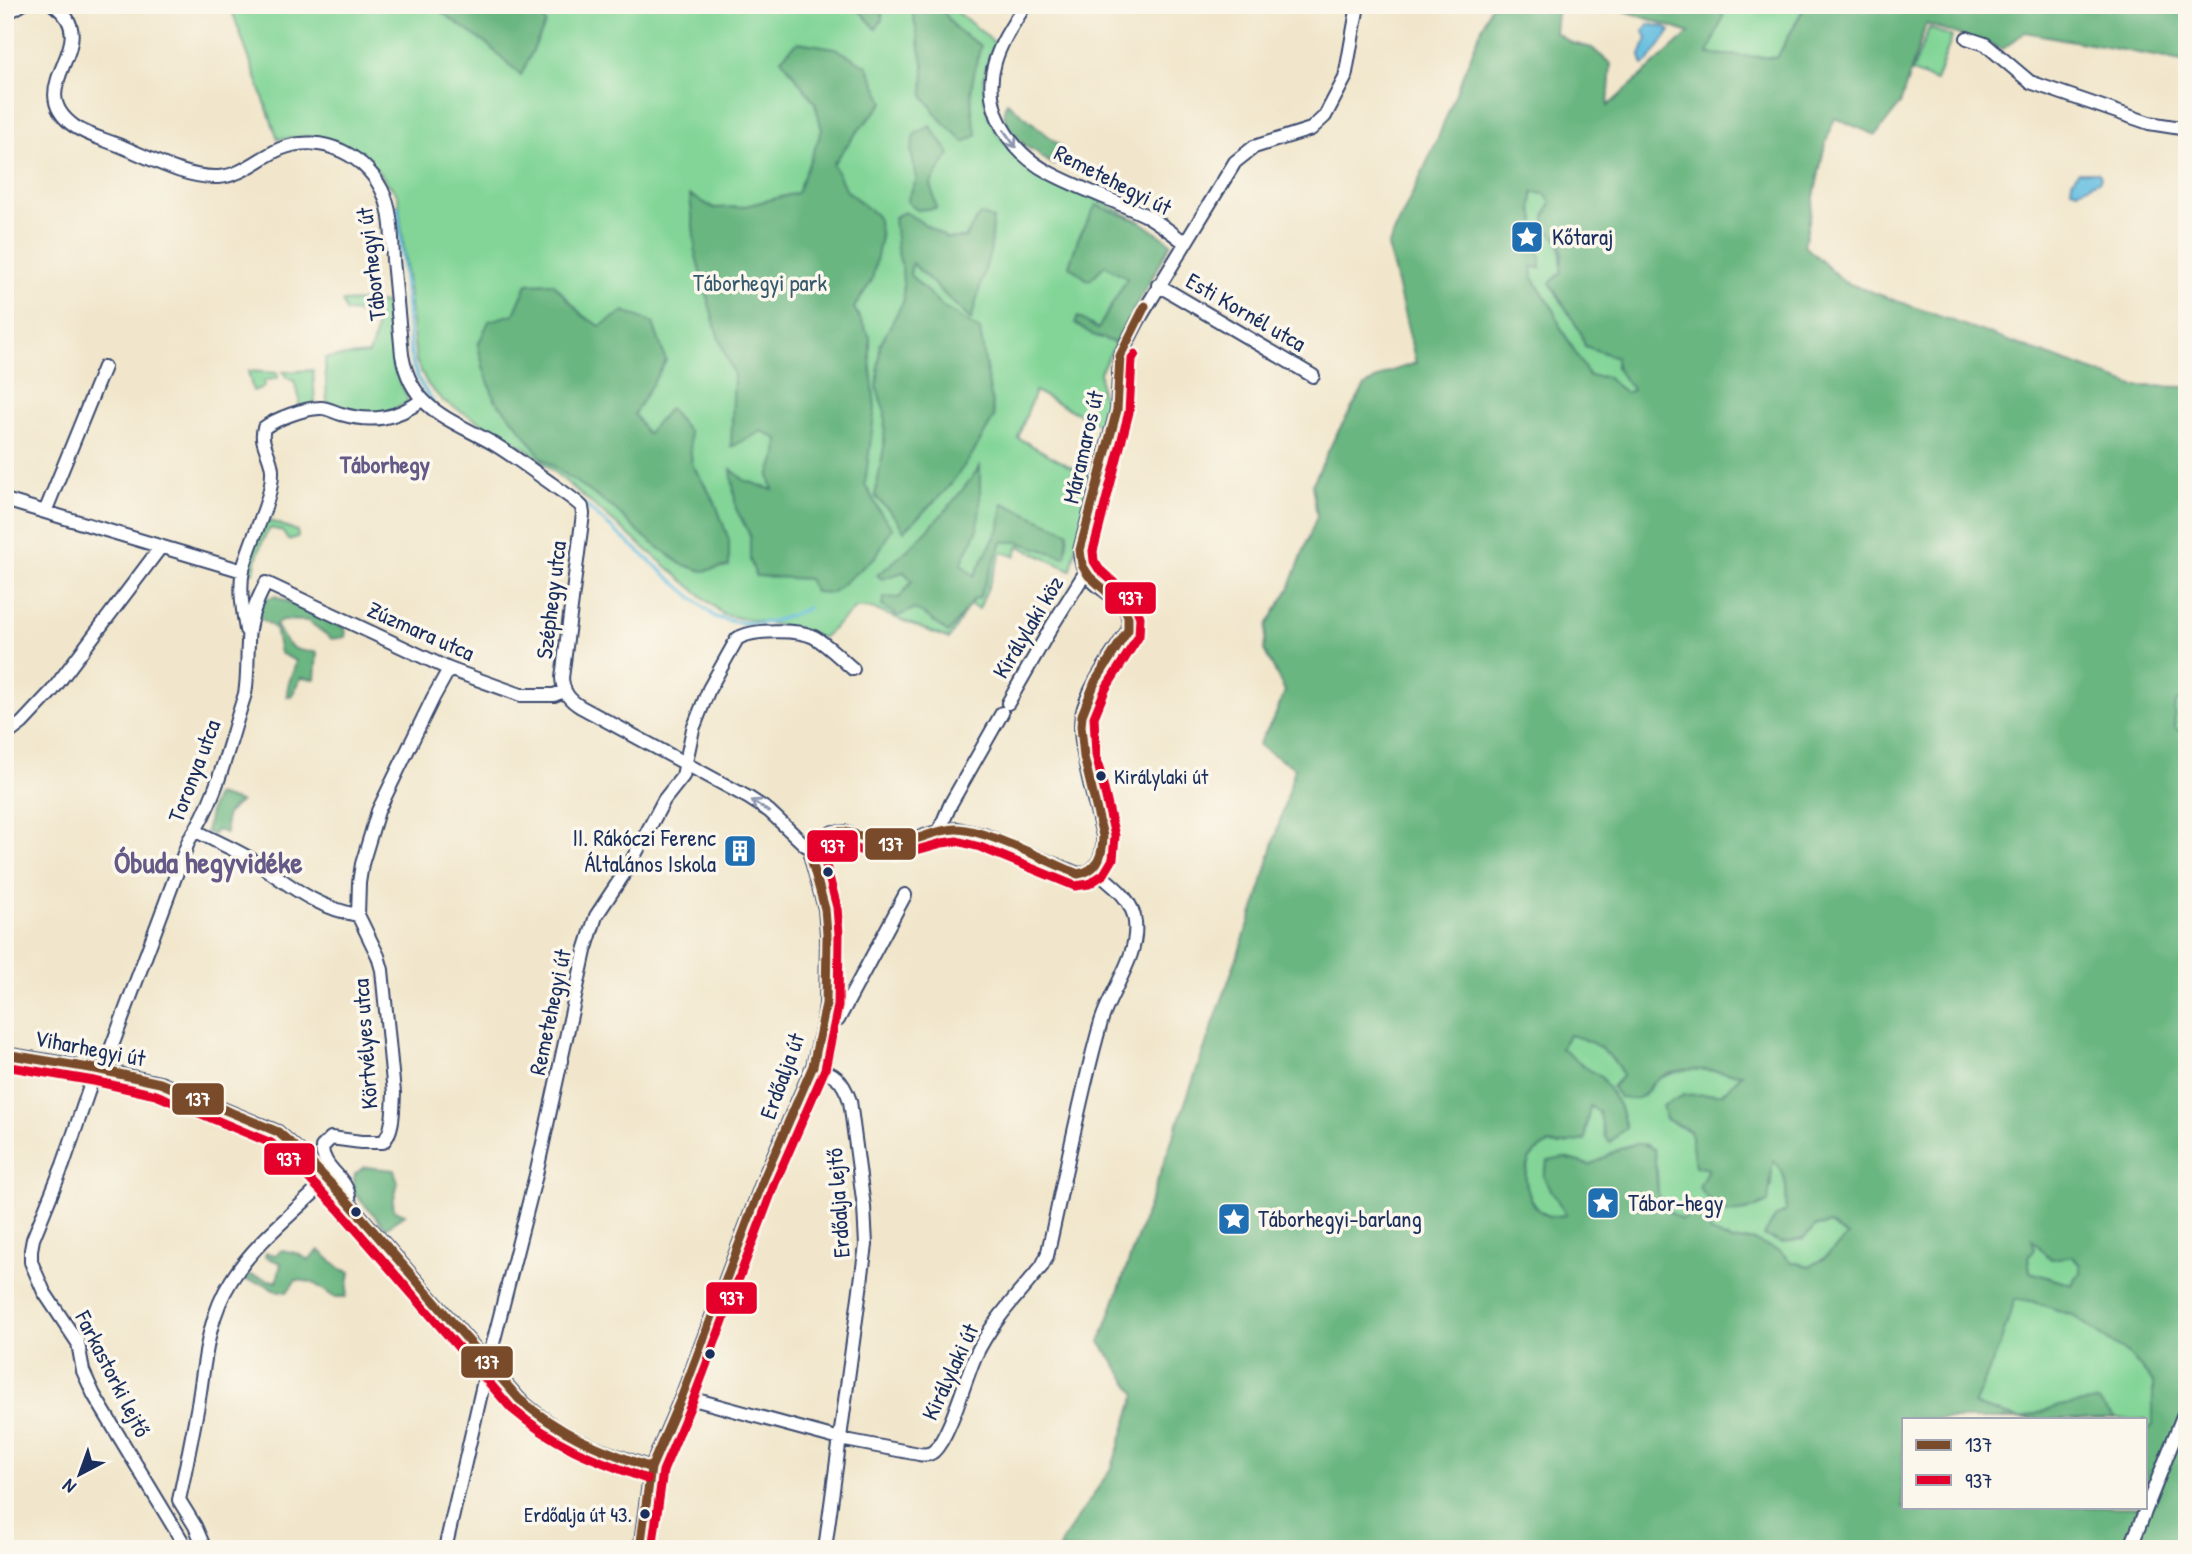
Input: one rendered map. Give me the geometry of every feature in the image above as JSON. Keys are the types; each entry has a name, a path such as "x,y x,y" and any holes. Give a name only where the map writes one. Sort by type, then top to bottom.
{"street":[{"path":"5,14 20,5"},
{"name":"Táborhegyi út","path":"54,5 67,17 73,34 70,50 55,87 55,100 66,119 84,132 202,176 222,177 234,174 276,151 303,144 335,148 359,161 377,181 387,205 404,369 411,386 422,400 447,420 515,457 577,502 582,507 583,514"},
{"name":"Remetehegyi út","path":"1026,5 1009,30 992,72 991,91 1002,128 1024,156 1049,173 1152,219 1184,242"},
{"name":"Máramaros út","path":"1085,573 1080,562 1080,550 1117,410 1120,356 1145,306 1235,162 1254,147 1311,129 1325,116 1345,78 1358,5"},
{"path":"1967,38 1985,44 2031,82 2149,123 2187,129"},
{"name":"Esti Kornél utca","path":"1158,285 1313,376"},
{"path":"45,512 104,367"},
{"name":"Toronya utca","path":"248,642 242,605 243,571 266,500 272,471 262,435 264,428 278,419 322,407 358,419 375,420 396,416 422,400"},
{"path":"5,500 243,571"},
{"name":"Széphegy utca","path":"564,691 562,678 583,514"},
{"path":"5,736 22,723 52,691 160,548"},
{"path":"564,691 573,703 581,708 687,763 769,811 805,845 813,849 816,842 833,832 845,832 874,842 894,844 939,831 971,830 1079,874 1086,873 1100,860 1104,848 1082,743 1081,717 1091,691 1128,630 1129,622 1123,604 1085,573"},
{"name":"Királylaki köz","path":"939,831 951,803 1085,573"},
{"name":"Toronya utca","path":"31,1250 189,840 214,790 245,694 252,613 266,583"},
{"name":"Zúzmara utca","path":"266,583 450,669 521,695 554,695 564,691"},
{"name":"Remetehegyi út","path":"445,1549 488,1363 536,1175 581,969 596,916 629,866 664,800 683,776 693,729 709,689 737,639 744,634 800,633 814,637 853,669"},
{"name":"Körtvélyes utca","path":"349,1203 347,1188 324,1159 322,1147 331,1138 383,1142 387,1138 393,1113 394,1093 382,970 358,915 360,876 378,811 450,669"},
{"path":"195,831 251,859 312,900 331,909 358,915"},
{"name":"Erdőalja út","path":"640,1549 651,1468 682,1396 764,1178 813,1066 826,1004 827,934 825,909 811,858 813,849"},
{"name":"Királylaki út","path":"682,1396 862,1444 926,1455 935,1450 988,1334 1047,1256 1102,1019 1134,943 1135,918 1125,898 1093,869"},
{"path":"823,1024 838,1020 905,895"},
{"name":"Viharhegyi út","path":"5,1054 100,1069 160,1083 278,1132 296,1147 349,1203 519,1399 554,1426 590,1445 651,1468"},
{"name":"Erdőalja lejtő","path":"813,1066 838,1077 850,1101 864,1207 866,1245 863,1275 840,1439"},
{"path":"205,1549 179,1500 209,1330 223,1295 244,1262 327,1180"},
{"name":"Farkastorki lejtő","path":"31,1250 32,1262 44,1292 78,1343 83,1371 94,1395 187,1549"},
{"path":"2130,1549 2187,1406"},
{"path":"825,1549 840,1439"},
{"path":"836,1468 845,1451 862,1444"}],"green space":[{"name":"Táborhegyi park","path":"230,5 949,5 995,43 984,77 986,108 992,123 1011,149 1024,161 1141,222 1171,243 1100,372 1101,393 1109,404 1103,427 1035,391 1018,438 1091,478 1071,570 1019,546 1015,556 1002,552 979,609 969,605 949,639 871,608 856,608 822,638 798,629 724,615 526,448 443,401 428,385 416,361 398,195 365,156 349,146 313,136 278,139"},
{"path":"437,5 535,5 546,23 521,75 488,45 438,10"},
{"path":"844,5 883,5 882,20 876,29 861,12"},
{"path":"911,5 939,5 956,29 981,46 972,90 972,111 977,135 964,142 940,119 923,95 924,67"},
{"path":"1491,5 1558,5 1555,32 1572,43 1592,48 1611,64 1608,106 1689,33 1608,5 1726,5 1708,54 1777,58 1803,10 1798,5 2187,5 2187,62 2025,32 2003,49 1926,24 1900,104 1876,135 1835,118 1825,144 1804,245 1844,282 2134,386 2187,387 2187,695 2178,700 2174,712 2175,727 2182,734 2187,734 2187,1549 1059,1549 1112,1467 1136,1394 1100,1342 1257,901 1295,768 1258,745 1275,716 1285,691 1264,650 1267,625 1289,589 1317,516 1312,485 1336,435 1365,386 1389,372 1416,363 1388,246 1435,145","holes":["1533,192 1545,194 1551,203 1545,216 1546,229 1560,243 1562,252 1561,273 1550,283 1581,333 1585,346 1616,357 1616,368 1633,390 1626,393 1606,377 1589,376 1552,307 1533,278 1532,267 1541,268 1535,240","1569,1035 1587,1040 1613,1059 1623,1075 1612,1087 1619,1097 1640,1097 1659,1078 1679,1071 1742,1074 1722,1094 1684,1095 1662,1106 1666,1119 1690,1131 1695,1166 1708,1169 1699,1187 1721,1210 1737,1212 1756,1207 1768,1202 1773,1161 1784,1177 1786,1211 1775,1218 1764,1235 1782,1243 1803,1239 1816,1226 1829,1224 1848,1236 1822,1260 1810,1266 1791,1262 1780,1251 1751,1240 1732,1241 1711,1232 1704,1211 1692,1212 1682,1220 1663,1208 1658,1194 1654,1150 1638,1144 1622,1148 1590,1165 1564,1158 1548,1161 1543,1176 1566,1215 1552,1216 1543,1213 1532,1201 1527,1185 1526,1170 1534,1154 1548,1144 1585,1140 1590,1106 1599,1112 1605,1137 1610,1142 1626,1127 1619,1105 1601,1077 1561,1048","2032,1239 2051,1259 2072,1256 2080,1265 2080,1273 2072,1285 2030,1272 2028,1257 2034,1249","2015,1299 2031,1301 2072,1315 2132,1357 2153,1382 2153,1425 2146,1432 2146,1508 1902,1508 1902,1418 2017,1418 1974,1405 1999,1347"]},
{"path":"1726,5 1798,5 1803,9 1777,58 1707,54"},
{"path":"1929,28 1952,37 1936,81 1912,72"},
{"path":"798,42 835,48 867,66 884,102 833,164 846,190 877,216 881,237 872,280 854,308 870,337 875,408 865,484 892,528 876,556 832,593 815,592 808,579 756,576 750,560 750,535 736,509 731,469 744,480 773,490 769,476 777,454 778,439 762,431 731,447 734,375 718,336 696,256 690,195 714,208 741,207 797,193 822,130 815,103 781,58"},
{"path":"1007,102 1064,149 1054,165 1024,145 1012,132 1005,117"},
{"path":"930,126 950,154 931,183 936,208 917,210 907,201 917,179 911,152 914,135"},
{"path":"1532,192 1545,194 1551,203 1545,216 1559,243 1561,273 1551,283 1581,333 1585,346 1616,357 1623,378 1634,390 1626,393 1606,377 1589,376 1552,307 1533,278 1531,266 1540,268 1541,258 1535,240"},
{"path":"1096,205 1141,222 1171,243 1115,343 1093,335 1075,323 1078,317 1098,329 1127,278 1105,265 1089,281 1069,266 1078,239"},
{"path":"905,212 947,238 965,238 980,214 993,219 991,248 971,320 912,263 910,275 943,307 980,330 994,417 970,458 946,490 904,531 896,518 875,496 884,447 885,413 877,389 880,345 904,300 894,217"},
{"path":"553,283 582,315 600,326 624,311 653,323 666,361 634,414 647,434 669,408 689,432 692,464 715,502 729,540 729,566 703,571 681,564 638,532 616,510 542,458 495,400 478,345 489,321 514,314 527,284"},
{"path":"342,302 385,303 391,351 407,402 386,413 367,416 327,402 325,358 369,354 375,334 374,314 346,312"},
{"path":"313,370 315,403 298,407 300,400 294,381 287,378 283,372"},
{"path":"248,371 277,373 278,378 264,381 264,387 253,391"},
{"path":"980,466 977,531 961,564 974,576 1000,527 1003,503 1068,532 1065,557 1018,542 1002,542 979,598 974,599 948,633 914,609 898,616 882,606 884,597 899,598 912,581 904,572 882,579 877,575 933,525"},
{"path":"268,520 297,531 298,537 288,540 282,531 271,528 260,549 254,573 247,571 263,521"},
{"path":"275,596 345,628 346,637 332,639 308,621 281,620 276,624 283,638 291,646 301,651 317,652 315,679 301,678 291,697 287,696 287,691 296,661 280,653 275,628 256,615 265,599"},
{"path":"2187,695 2187,734 2182,734 2174,727 2173,707 2180,697"},
{"path":"216,795 240,802 226,814 226,833 216,830 213,835 206,832"},
{"path":"1569,1035 1589,1039 1603,1050 1615,1061 1623,1076 1644,1096 1657,1079 1689,1068 1742,1074 1722,1094 1676,1125 1690,1131 1701,1167 1709,1169 1711,1204 1725,1212 1747,1211 1771,1187 1772,1160 1784,1176 1786,1211 1775,1218 1764,1236 1829,1224 1848,1236 1822,1260 1810,1266 1791,1262 1780,1251 1751,1240 1732,1241 1682,1221 1663,1208 1658,1194 1657,1170 1648,1145 1640,1144 1625,1147 1590,1165 1564,1158 1543,1176 1567,1216 1543,1213 1532,1201 1527,1185 1526,1170 1534,1154 1548,1144 1585,1140 1589,1106 1599,1111 1605,1137 1610,1142 1626,1127 1619,1105 1601,1077 1561,1048"},
{"path":"364,1167 394,1170 398,1182 393,1202 394,1210 405,1214 386,1228 352,1191 355,1174"},
{"path":"2031,1238 2051,1259 2072,1256 2080,1265 2080,1273 2072,1285 2030,1272 2028,1257 2034,1249"},
{"path":"282,1250 299,1254 308,1260 319,1250 341,1269 350,1272 346,1297 334,1297 312,1282 296,1280 287,1292 245,1280 249,1275 277,1282 281,1263 265,1257 266,1253 276,1255"},
{"path":"2015,1299 2031,1301 2072,1315 2132,1357 2153,1382 2153,1425 2146,1432 2146,1418 2115,1418 2098,1402 2060,1406 2024,1418 1974,1405 1999,1347"},
{"path":"2098,1401 2115,1418 2024,1418 2060,1406"}],"water":[{"path":"1648,24 1670,31 1643,65 1640,55 1647,39 1644,31"},
{"path":"2078,172 2098,172 2100,180 2078,191 2071,189 2072,181"}],"waterway":[{"path":"398,207 411,357 419,381 433,401"},
{"path":"586,506 715,617 741,623 763,623 808,608"}],"transit line":[{"name":"137","path":"640,1549 651,1468 682,1396 764,1178 813,1066 826,1004 827,934 825,909 811,858 816,842 833,833 842,832 893,844 956,829 1000,840 1078,874 1095,866 1098,861 1103,836 1084,757 1082,715 1095,682 1128,630 1128,617 1124,608 1089,576 1082,565 1080,550 1117,410 1120,356 1145,306"},
{"name":"937","path":"652,1549 663,1471 693,1400 775,1183 825,1069 838,1006 839,934 837,907 824,858 826,850 836,844 843,844 871,854 895,856 957,841 980,847 1075,886 1089,884 1104,874 1113,859 1115,836 1096,755 1094,717 1106,688 1139,636 1140,617 1133,600 1099,569 1094,561 1093,551 1129,412 1132,359 1135,354"},
{"name":"137","path":"5,1054 160,1083 278,1132 303,1154 349,1203 519,1399 566,1432 651,1468"},
{"name":"937","path":"5,1066 156,1095 271,1143 340,1211 511,1408 544,1433 576,1451 647,1479"}],"place":[{"name":"Kőtaraj","path":"1527,237"},
{"name":"Királylaki út","path":"1101,776"},
{"name":"II. Rákóczi Ferenc Általános Iskola","path":"740,851"},
{"name":"Tábor-hegy","path":"1603,1203"},
{"name":"Táborhegyi-barlang","path":"1234,1219"},
{"name":"Erdőalja út 43.","path":"645,1514"}],"district":[{"name":"Táborhegy","path":"385,465"},
{"name":"Óbuda hegyvidéke","path":"208,863"}]}
